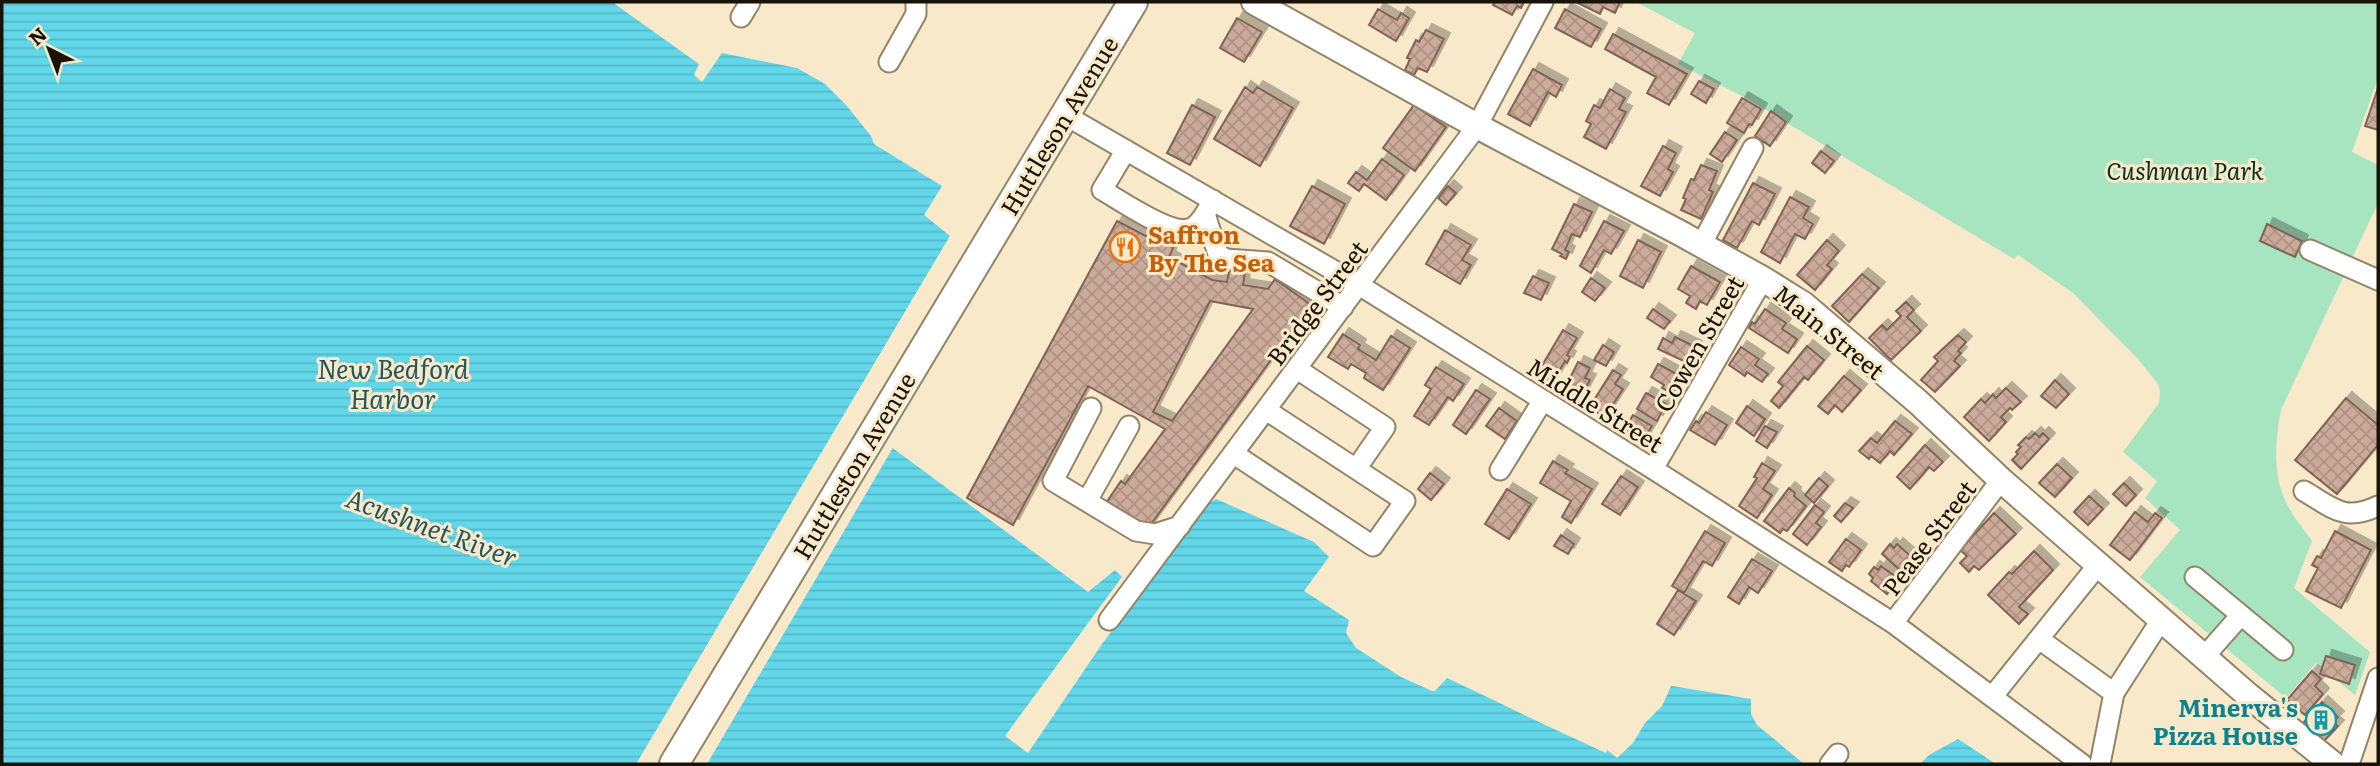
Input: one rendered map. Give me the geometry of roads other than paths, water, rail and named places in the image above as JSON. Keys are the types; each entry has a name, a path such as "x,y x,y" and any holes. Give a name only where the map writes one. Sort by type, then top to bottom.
{"highway":[{"name":"Huttleson Avenue","path":"982,249 1133,2"},
{"name":"Huttleston Avenue","path":"674,764 982,249"}],"main road":[{"name":"Main Street","path":"1254,2 1477,126 1701,244 1803,304 2203,657 2333,764"}],"street":[{"path":"889,62 916,14 916,2"},
{"name":"Bridge Street","path":"1109,620 1477,126 1543,2"},
{"name":"Middle Street","path":"1065,115 1126,150 1209,207 1359,285 1653,468 1893,623 2082,764"},
{"path":"1701,244 1753,148"},
{"path":"1126,150 1102,190 1170,228 1188,229 1200,222 1209,207"},
{"path":"1209,207 1218,254 1226,259 1268,261 1343,307"},
{"path":"2310,250 2378,280"},
{"name":"Cowen Street","path":"1653,468 1763,279"},
{"path":"1297,369 1385,427 1356,469"},
{"path":"1500,470 1543,400"},
{"path":"1091,408 1053,481 1136,531 1155,534 1180,526"},
{"path":"1234,454 1373,545 1405,501 1266,410"},
{"path":"1087,501 1129,426"},
{"name":"Pease Street","path":"1893,623 2001,480"},
{"path":"2304,491 2345,514 2366,512 2378,506"},
{"path":"1992,698 2098,565"},
{"path":"2195,577 2283,650"},
{"path":"2203,657 2241,615"},
{"path":"2100,764 2114,693 2161,620"},
{"path":"2039,639 2114,693"},
{"path":"2348,764 2378,677"}],"water":[{"name":"New Bedford Harbor","path":"2,2 612,2 699,64 694,75 702,82 722,53 797,68 825,84 846,105 871,136 874,144 942,186 924,215 950,236 845,413 1088,592 1115,570 1122,577 1005,736 1028,753 1102,644 1207,505 1216,499 1314,542 1329,557 1304,591 1349,620 1352,633 1365,644 1438,683 1447,678 1606,753 1607,750 1612,750 1666,685 1751,699 1751,714 1757,725 1804,764 2,764"},
{"path":"1958,739 1996,764 1920,764 1929,755"}],"place":[{"name":"Saffron By The Sea","path":"1125,247"},
{"name":"Minerva's Pizza House","path":"2321,720"}],"park label":[{"name":"Cushman Park","path":"2185,169"}],"water label":[{"name":"Acushnet River","path":"432,526"}]}
